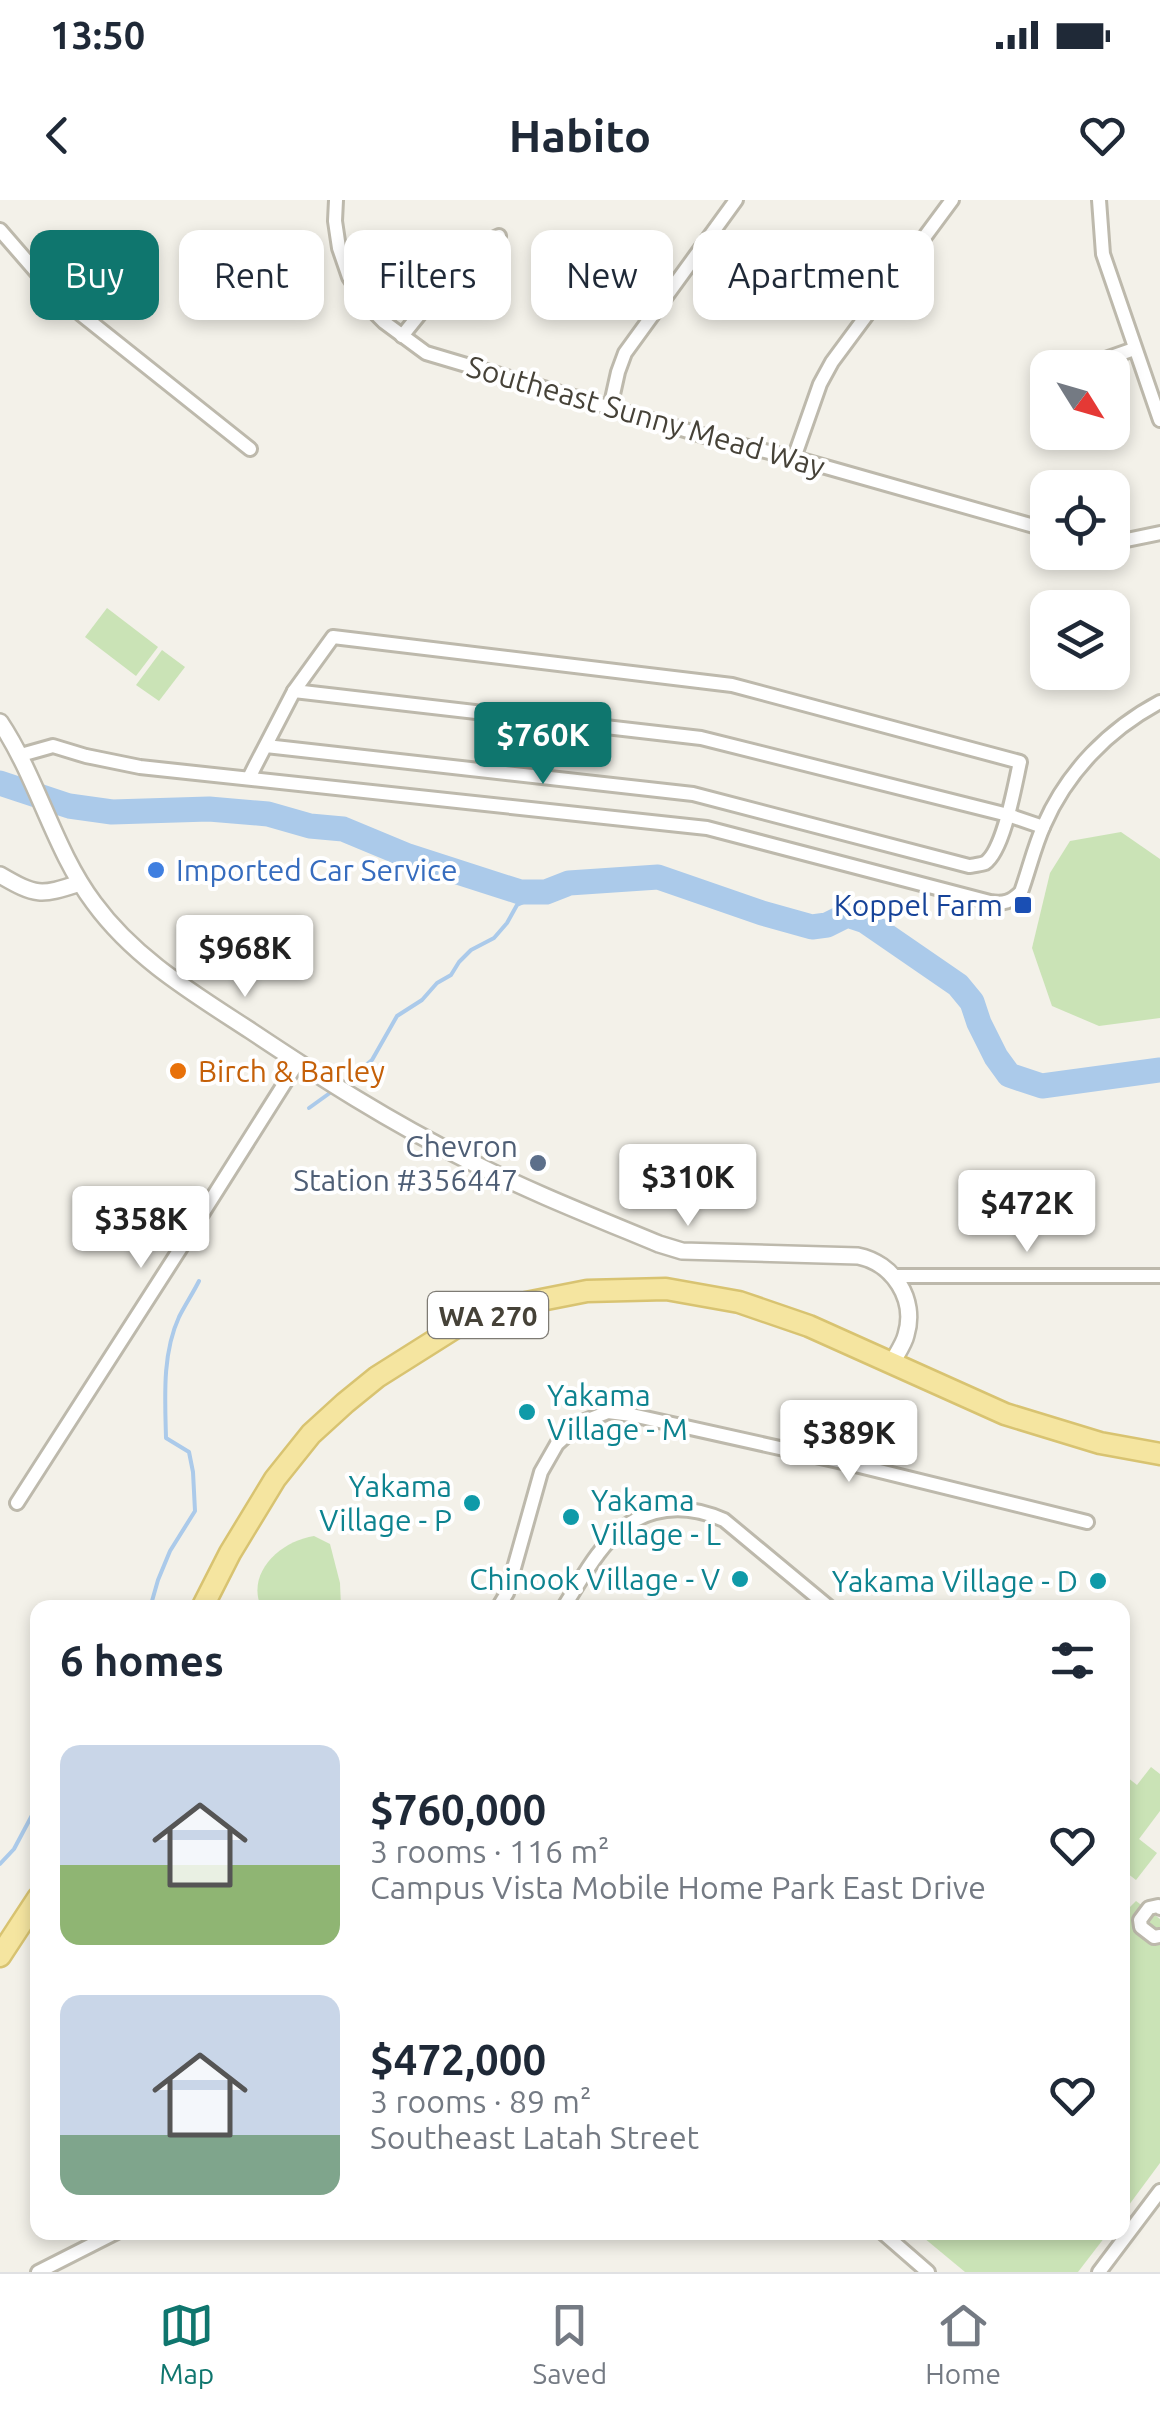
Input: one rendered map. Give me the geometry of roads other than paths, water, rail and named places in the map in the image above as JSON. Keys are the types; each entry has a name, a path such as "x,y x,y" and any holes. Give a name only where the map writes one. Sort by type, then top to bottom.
{"main road":[{"name":"WA 270","path":"206,1600 261,1500 312,1434 345,1403 460,1324 526,1303 587,1291 666,1289 739,1302 808,1326 1005,1414 1100,1443 1160,1454"},
{"path":"0,1956 30,1910"}],"street":[{"name":"Southeast Sunny Mead Way","path":"336,200 339,248 348,277 368,306 426,353 715,439 1030,525"},
{"path":"794,458 820,384 832,362 952,200"},
{"path":"1099,200 1102,254 1160,420"},
{"path":"610,408 625,353 732,201"},
{"path":"0,230 82,316 250,450"},
{"path":"402,336 415,320"},
{"path":"1130,350 1134,349"},
{"path":"1130,539 1160,533"},
{"path":"249,778 294,691 333,637 732,686 1020,762 995,850 984,864 969,866 694,794 266,746"},
{"path":"294,691 701,738 1043,827"},
{"path":"25,762 53,746 140,767 707,828 1003,904 1021,892 1043,827 1058,797 1095,749 1160,702"},
{"path":"0,722 25,762 80,882 113,927 167,976 356,1099 464,1159 660,1244 682,1251 858,1256 882,1264 895,1276 906,1296 906,1335 892,1364"},
{"path":"0,874 37,893 80,882"},
{"path":"17,1503 298,1062"},
{"path":"895,1276 1160,1276"},
{"path":"503,1600 541,1472 556,1444 580,1423 608,1412 827,1458 1088,1522"},
{"path":"568,1600 600,1551 626,1525 646,1514 680,1508 707,1512 724,1520 821,1600"},
{"path":"814,1600 817,1596"},
{"path":"1160,1908 1149,1908 1140,1920 1141,1927 1154,1937 1160,1936"},
{"path":"1130,2231 1160,2191"},
{"path":"38,2272 101,2240"},
{"path":"891,2240 928,2272"},
{"path":"1099,2272 1123,2240"}],"waterway":[{"path":"0,783 69,806 112,812 209,809 268,814 310,826 343,829 408,856 520,892 546,892 569,883 658,877 812,927 847,915 865,921 958,985 972,1002 996,1057 1009,1075 1042,1086 1160,1070"},
{"path":"341,1085 372,1060 397,1016 451,975 471,950 494,938 517,905 546,892"},
{"path":"309,1108 334,1090"},
{"path":"152,1600 170,1551 195,1511 189,1452 166,1438 165,1392 174,1331 199,1281"},
{"path":"0,1864 14,1849 30,1819"}],"place":[{"name":"Imported Car Service","path":"156,870"},
{"name":"Koppel Farm","path":"1023,905"},
{"name":"Birch & Barley","path":"178,1071"},
{"name":"Chevron Station #356447","path":"538,1163"},
{"name":"Yakama Village - M","path":"527,1412"},
{"name":"Yakama Village - P","path":"472,1503"},
{"name":"Yakama Village - L","path":"571,1517"},
{"name":"Chinook Village - V","path":"740,1579"},
{"name":"Yakama Village - D","path":"1098,1581"}]}
